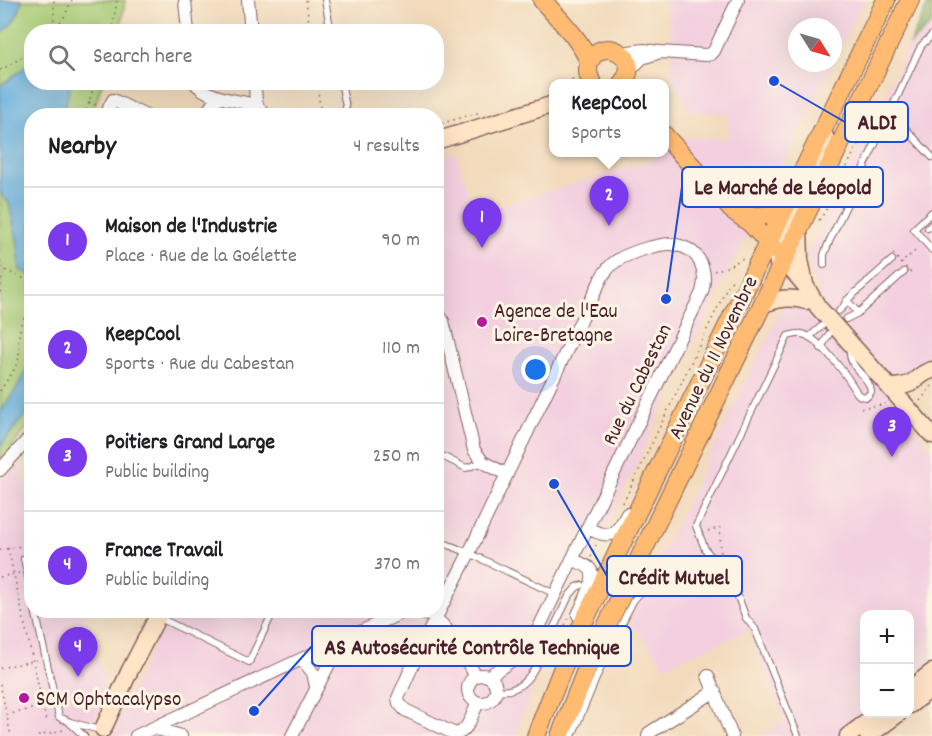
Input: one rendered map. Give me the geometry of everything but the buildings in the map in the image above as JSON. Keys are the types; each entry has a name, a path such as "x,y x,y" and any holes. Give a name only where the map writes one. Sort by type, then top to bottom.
{"main road":[{"path":"542,0 571,32 589,45 590,71"},
{"name":"Avenue du 11 Novembre","path":"560,736 591,658 763,304 770,257 786,204 886,0"},
{"name":"Avenue du 11 Novembre","path":"536,736 569,652 667,449 770,257 799,228 910,0"},
{"path":"590,71 611,49 621,53 628,64 626,79"},
{"path":"669,141 732,210 743,231 770,257 729,351 709,414"},
{"path":"732,210 758,217 776,211 786,204"}],"street":[{"path":"248,0 250,24"},
{"path":"621,53 644,50 706,56 711,54 738,0"},
{"path":"185,1 187,24"},
{"path":"627,79 634,65 642,58 660,52"},
{"path":"204,90 218,96 256,105"},
{"path":"255,90 256,105 258,108"},
{"path":"210,108 218,96"},
{"path":"108,108 112,100 123,108"},
{"path":"444,138 549,106"},
{"path":"830,114 818,163 770,257 810,298 896,398 932,435"},
{"path":"799,228 802,275 810,298"},
{"path":"444,600 608,268 625,256 664,244 676,244 693,253 705,273"},
{"name":"Rue du Cabestan","path":"489,676 530,646 702,292 705,273"},
{"path":"763,304 785,297 810,298"},
{"path":"444,325 474,450 483,462 506,474"},
{"path":"896,398 932,371"},
{"path":"896,398 896,387 910,383 923,373 932,371"},
{"path":"0,470 24,444"},
{"path":"587,528 609,535 618,530 643,484 667,449"},
{"path":"547,705 557,665 593,580 592,571 572,559"},
{"path":"101,734 157,618"},
{"path":"136,736 389,618"},
{"path":"476,676 452,634 435,618 399,693 399,703 408,712 458,735 465,729 478,703"},
{"path":"292,736 325,671 335,649 334,645"},
{"path":"306,657 321,663 325,671"},
{"path":"306,657 316,687"},
{"path":"914,685 932,672"},
{"path":"476,676 489,676 495,682 496,690 496,694 490,701 478,703 469,693 469,683 476,676"},
{"path":"708,676 732,736"},
{"path":"914,701 932,688"},
{"path":"648,736 649,733 715,691"},
{"path":"182,736 188,712"},
{"path":"176,717 174,728 182,736"},
{"path":"848,736 873,718"},
{"path":"868,736 893,718"},
{"path":"152,729 182,736"}],"lane":[{"path":"325,0 330,24"},
{"path":"824,265 824,255 829,242 921,46 932,35"},
{"path":"343,90 346,107"},
{"path":"832,160 858,129 878,119 891,121 904,127 932,157"},
{"path":"932,212 914,229 929,242 932,250"},
{"path":"839,311 847,300 893,257"},
{"path":"846,319 858,313 904,272"},
{"path":"847,300 858,313"},
{"path":"809,337 822,326"},
{"path":"798,736 755,629 746,618 734,586 705,549 696,526 788,336 802,334 809,337 840,367 857,393 867,397 871,392 871,386 852,363 849,353 850,344"},
{"path":"821,348 829,334"},
{"path":"444,457 466,468 483,462"},
{"path":"444,543 555,594"},
{"path":"572,736 603,662 633,601 648,588 657,587 658,580 653,575 643,579 648,588"},
{"path":"496,690 511,690 527,679 569,596 582,585"},
{"path":"37,618 45,658 52,718 101,734"},
{"path":"166,618 249,662 270,618"},
{"path":"375,625 380,638"},
{"path":"70,722 101,734"}],"path":[{"path":"53,24 54,0"},
{"path":"58,24 72,0"},
{"path":"114,24 117,0"},
{"path":"306,0 309,24"},
{"path":"0,69 24,55"},
{"path":"87,108 92,90"},
{"path":"318,90 320,108"},
{"path":"705,273 770,257"},
{"path":"893,257 912,274"},
{"path":"0,261 0,296"},
{"path":"1,269 24,279"},
{"path":"621,507 729,284 738,275"},
{"path":"0,391 19,358 19,337 24,319"},
{"path":"861,408 896,398"},
{"path":"699,534 724,526"},
{"path":"717,564 721,561 720,527"},
{"path":"586,567 601,534"},
{"path":"0,550 24,545"},
{"path":"8,548 43,706 52,718"},
{"path":"0,578 24,572"},
{"path":"561,635 570,615"},
{"path":"0,668 45,658"},
{"path":"0,684 11,736"},
{"path":"6,715 43,706"},
{"path":"38,736 66,729 70,722"}],"shaded area":[{"path":"666,0 864,0 842,44 842,18 788,18 788,72 828,72 723,282 584,574 533,686 516,736 114,736 115,724 167,618 444,618 444,156 455,152 476,213 651,161 656,157 669,157 669,145 676,137 728,139 729,114 690,111 671,73 673,46"},
{"path":"932,24 932,353 889,401 932,449 932,662 914,677 914,610 860,610 861,718 837,736 761,736 784,720 749,630 665,666 629,620 780,312 787,306 806,310 820,291 810,270 807,255 909,45"},
{"path":"19,460 24,482 24,618 88,618 107,694 86,736 0,736 0,481"}],"green space":[{"path":"0,0 125,0 121,24 24,24 24,90 100,90 94,108 24,108 24,432 0,463 2,270 0,261"},
{"path":"932,0 932,24 909,45"}],"water":[{"path":"0,0 22,0 15,18 2,33 0,33"},
{"path":"24,68 24,90 69,90 65,108 24,108 24,272 20,270 18,244 9,203 0,193 0,86"},
{"path":"24,375 24,416 0,447 0,412"}],"place":[{"name":"ALDI","path":"774,81"},
{"name":"KeepCool","path":"609,226"},
{"name":"Maison de l'Industrie","path":"482,248"},
{"name":"Le Marché de Léopold","path":"666,299"},
{"name":"Agence de l'Eau Loire-Bretagne","path":"482,322"},
{"name":"Poitiers Grand Large","path":"892,457"},
{"name":"Crédit Mutuel","path":"554,484"},
{"name":"France Travail","path":"78,677"},
{"name":"SCM Ophtacalypso","path":"24,698"},
{"name":"AS Autosécurité Contrôle Technique","path":"254,711"}]}
